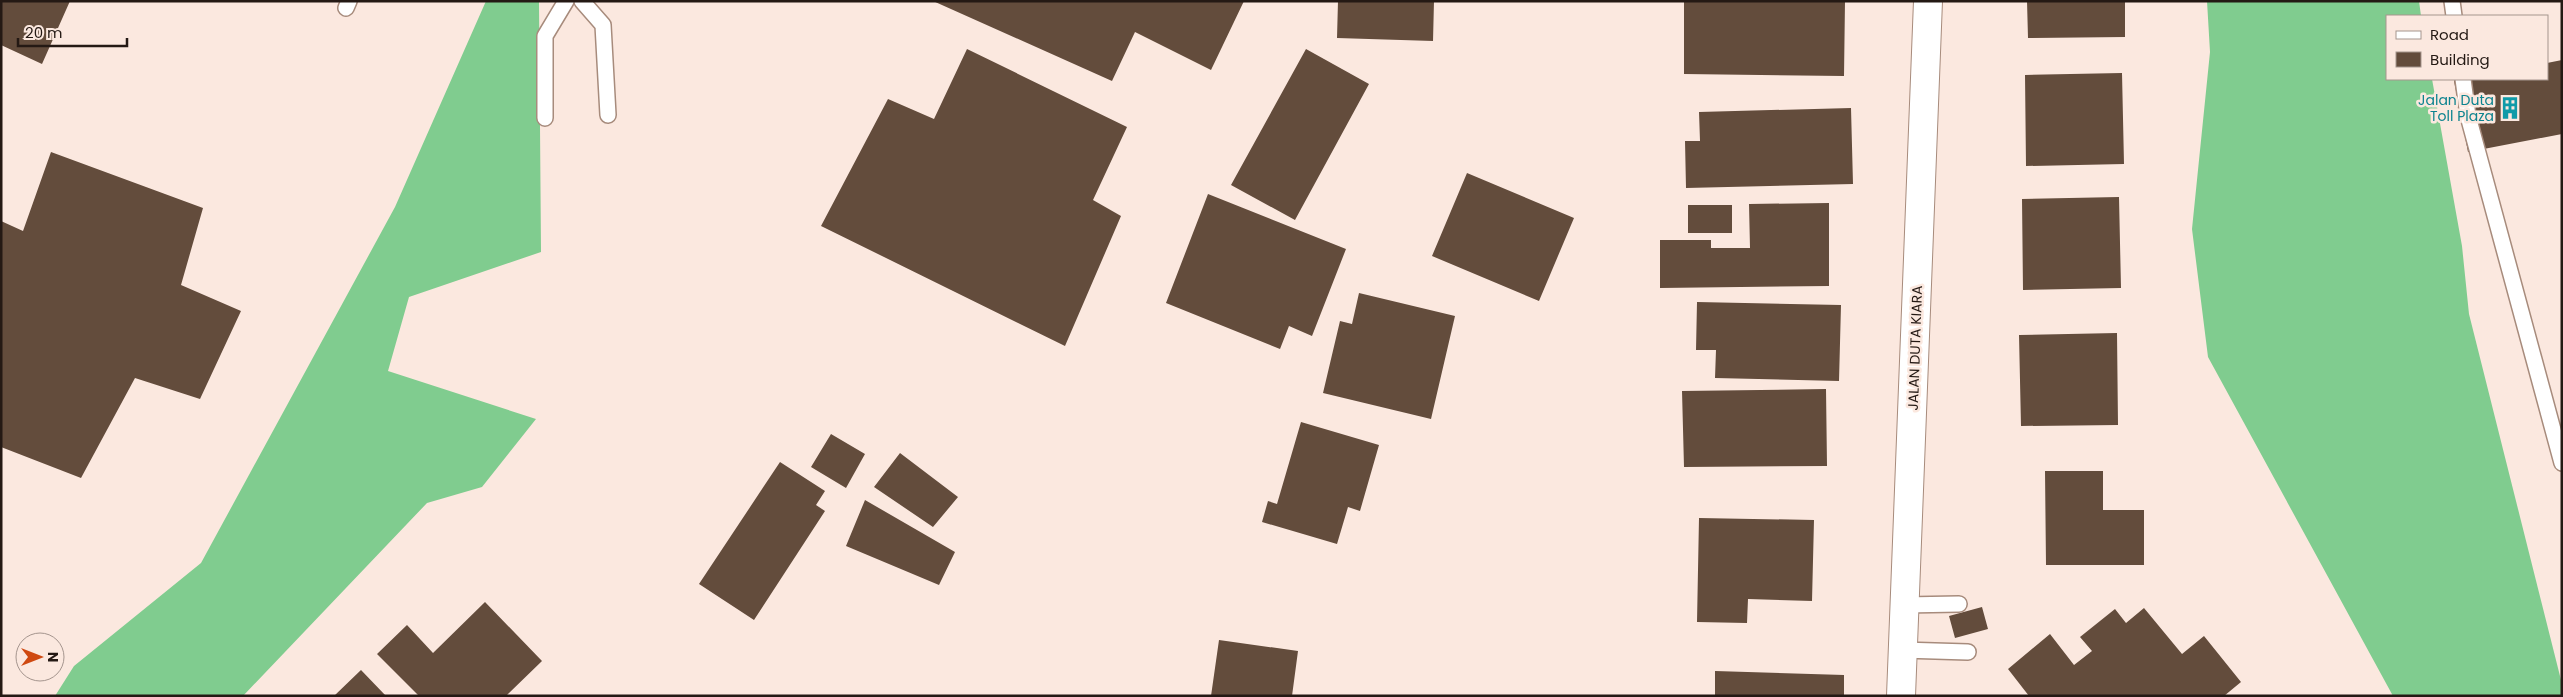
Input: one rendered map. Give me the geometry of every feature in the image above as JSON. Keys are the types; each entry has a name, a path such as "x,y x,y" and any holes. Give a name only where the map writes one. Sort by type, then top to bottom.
{"main road":[{"name":"JALAN DUTA KIARA","path":"1901,696 1928,1"}],"lane":[{"path":"545,118 545,36 566,1"},
{"path":"582,1 603,24 608,115"},
{"path":"2452,1 2454,15"},
{"path":"2463,80 2468,116 2562,463"},
{"path":"1904,605 1959,604"},
{"path":"1902,650 1968,652"}],"green space":[{"path":"486,1 539,1 541,252 409,297 388,371 536,419 482,487 427,503 243,696 55,696 74,666 201,563 395,207"},
{"path":"2207,1 2419,1 2421,15 2386,15 2386,80 2432,80 2462,246 2469,314 2562,684 2562,696 2393,696 2208,357 2192,229 2210,52"}],"building":[{"path":"1,1 70,1 42,64 1,45"},
{"path":"933,1 1244,1 1211,70 1135,32 1112,81"},
{"path":"1338,1 1434,1 1433,41 1337,38"},
{"path":"1684,1 1845,1 1844,76 1684,74"},
{"path":"2027,1 2125,1 2125,37 2028,38"},
{"path":"967,49 1127,127 1093,200 1121,216 1065,346 821,226 888,99 934,119"},
{"path":"1306,49 1369,84 1295,220 1231,185"},
{"name":"Jalan Duta Toll Plaza","path":"2562,60 2562,134 2468,152 2454,81 2548,80 2548,63"},
{"path":"2122,73 2124,164 2026,166 2025,75"},
{"path":"1851,108 1853,184 1686,188 1685,141 1700,141 1699,112"},
{"path":"51,152 203,208 181,285 241,311 200,399 135,378 81,478 1,447 1,221 23,231"},
{"path":"1467,173 1574,218 1539,301 1432,256"},
{"path":"1208,194 1346,249 1312,336 1289,326 1280,349 1166,303"},
{"path":"2119,197 2121,288 2023,290 2022,199"},
{"path":"1829,203 1829,286 1660,288 1660,240 1711,240 1711,248 1750,248 1749,204"},
{"path":"1688,205 1732,205 1732,233 1688,233"},
{"path":"1359,293 1455,316 1431,419 1323,393 1340,321 1352,324"},
{"path":"1697,302 1841,305 1839,381 1715,378 1716,350 1696,350"},
{"path":"2117,333 2118,425 2021,426 2019,335"},
{"path":"1826,389 1827,466 1684,467 1682,391"},
{"path":"1301,422 1379,445 1360,511 1348,507 1337,544 1262,522 1268,501 1277,504"},
{"path":"831,434 865,454 846,488 811,467"},
{"path":"900,453 958,497 933,527 874,487"},
{"path":"780,462 825,491 816,505 825,511 754,620 699,584"},
{"path":"2045,471 2103,471 2103,510 2144,510 2144,565 2046,565"},
{"path":"865,500 955,552 939,585 846,546"},
{"path":"1699,518 1814,520 1812,601 1748,599 1747,623 1697,622"},
{"path":"485,602 542,661 506,696 419,696 377,654 407,625 433,653"},
{"path":"1982,607 1988,629 1955,638 1949,616"},
{"path":"2144,608 2182,654 2204,636 2241,682 2224,696 2029,696 2008,669 2050,634 2074,665 2092,651 2080,637 2115,609 2126,623"},
{"path":"1219,640 1298,651 1292,696 1211,696"},
{"path":"361,670 386,696 334,696"},
{"path":"1715,671 1844,675 1844,696 1715,696"}],"place":[{"name":"Jalan Duta Toll Plaza","path":"2510,108"}]}
